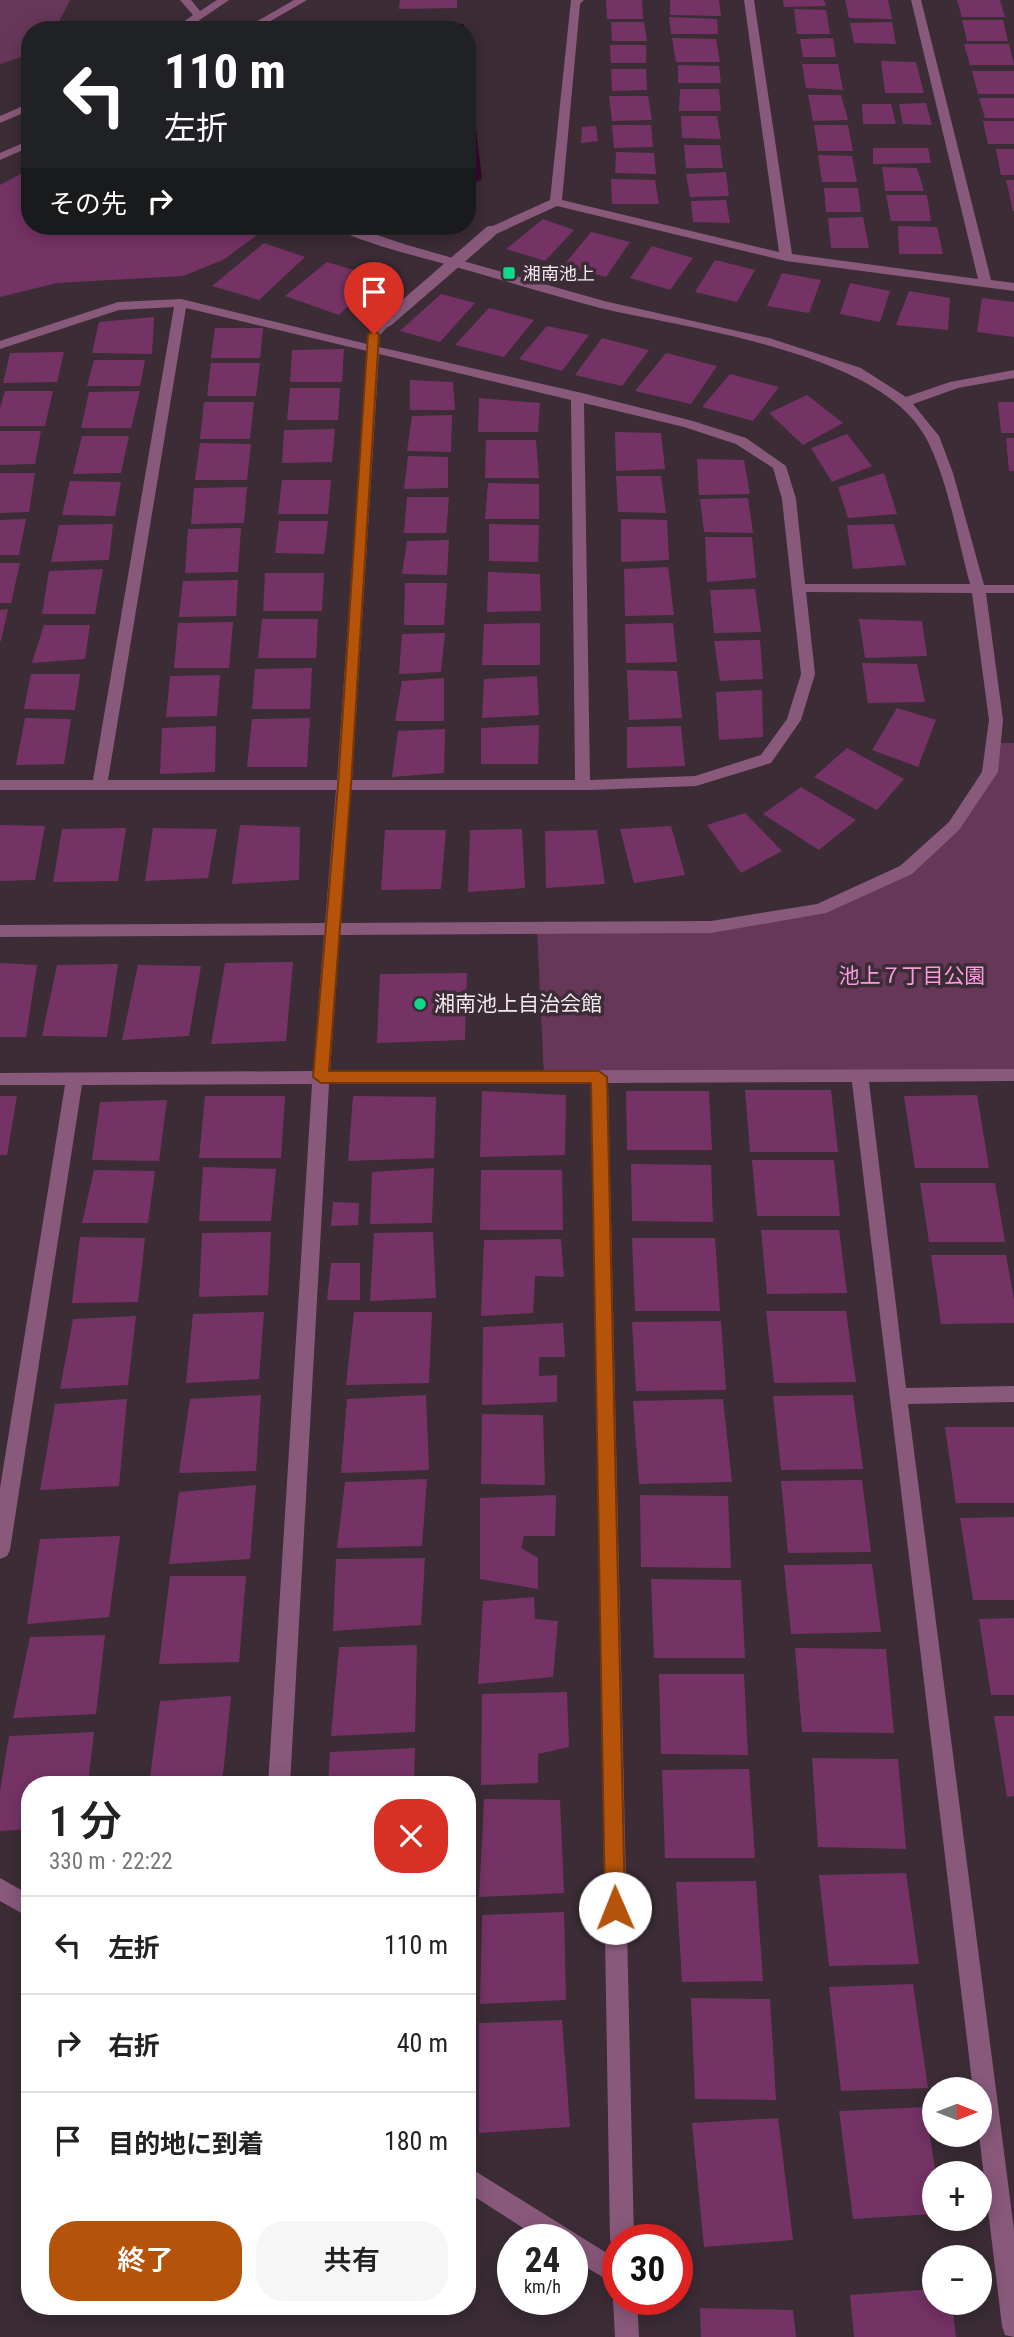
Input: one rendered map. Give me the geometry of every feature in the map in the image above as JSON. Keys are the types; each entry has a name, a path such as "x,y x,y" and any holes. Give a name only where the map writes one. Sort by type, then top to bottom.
{"street":[{"path":"185,0 199,16"},
{"path":"191,21 224,0"},
{"path":"264,21 302,0"},
{"path":"556,202 575,2 579,0"},
{"path":"749,0 786,257"},
{"path":"916,0 986,285"},
{"path":"0,121 21,110"},
{"path":"0,158 21,148"},
{"path":"280,1776 321,1077 345,785 374,334 490,232 556,202 786,257 1014,287"},
{"path":"0,931 712,927 820,909 906,870 954,826 990,772 996,720 978,589 946,473 932,436 905,402 857,371 765,341 601,304 365,235"},
{"path":"100,785 181,303"},
{"path":"0,345 118,306 181,303 577,396 741,441 779,466 789,499 808,674 794,720 766,759 696,781 583,785 0,785"},
{"path":"905,402 956,385 1014,374"},
{"path":"577,396 583,785"},
{"path":"797,588 1014,589"},
{"path":"0,1079 1014,1075"},
{"path":"599,1077 622,2224"},
{"path":"860,1077 1014,2326"},
{"path":"0,1550 74,1079"},
{"path":"898,1396 1014,1394"},
{"path":"0,1889 21,1902"},
{"path":"476,2184 539,2224"},
{"path":"626,2315 627,2337"}],"green space":[{"path":"0,0 70,0 60,21 21,21 21,57 0,64"},
{"name":"池上７丁目公園","path":"993,743 1014,743 1014,1075 544,1077 537,929 711,927 820,909 906,870 954,826 990,772"}],"shaded area":[{"path":"476,129 482,179 476,182"}],"building":[{"path":"400,0 457,0 457,8 399,9"},
{"path":"606,0 642,0 643,19 607,19"},
{"path":"670,0 719,0 721,16 670,15"},
{"path":"783,0 824,0 826,6 784,7"},
{"path":"845,0 888,0 892,19 849,18"},
{"path":"957,0 1000,0 1005,17 962,17"},
{"path":"794,9 826,10 830,34 797,34"},
{"path":"669,17 717,19 718,34 671,34"},
{"path":"962,20 1003,20 1008,41 967,41"},
{"path":"611,22 644,22 647,41 612,41"},
{"path":"892,22 896,44 854,43 850,23"},
{"path":"672,38 716,39 720,62 676,62"},
{"path":"833,38 836,57 803,57 800,39"},
{"path":"964,44 1009,44 1014,65 970,65"},
{"path":"610,45 646,45 646,63 611,63"},
{"path":"881,61 916,62 924,93 885,93"},
{"path":"802,64 838,64 843,90 806,88"},
{"path":"678,65 719,66 721,83 678,83"},
{"path":"611,69 646,69 647,90 612,91"},
{"path":"972,71 1014,71 1014,94 978,94"},
{"path":"680,89 719,89 721,111 679,111"},
{"path":"808,95 841,95 848,120 813,121"},
{"path":"609,96 648,96 652,120 612,121"},
{"path":"979,98 1014,98 1014,118 985,118"},
{"path":"926,103 932,125 903,124 899,104"},
{"path":"862,104 891,104 896,124 863,124"},
{"path":"681,116 717,116 721,139 682,138"},
{"path":"983,121 1014,121 1014,144 988,144"},
{"path":"612,125 651,125 653,147 614,148"},
{"path":"814,125 848,125 853,151 818,151"},
{"path":"596,126 598,141 581,143 582,127"},
{"path":"684,145 720,145 723,168 686,168"},
{"path":"873,148 928,148 931,163 873,164"},
{"path":"996,149 1014,149 1014,175 1001,175"},
{"path":"616,152 654,153 656,174 615,173"},
{"path":"818,155 852,156 857,182 822,182"},
{"path":"882,167 917,168 924,191 885,191"},
{"path":"726,172 729,196 690,197 686,174"},
{"path":"21,174 21,235 256,236 223,260 183,276 57,283 0,297 0,185"},
{"path":"611,179 655,180 659,204 612,204"},
{"path":"1006,180 1014,180 1014,211 1013,211"},
{"path":"824,188 858,188 861,212 826,212"},
{"path":"886,195 927,195 931,221 891,221"},
{"path":"726,200 730,223 693,222 691,201"},
{"path":"863,217 869,248 831,248 828,218"},
{"path":"543,219 574,230 545,261 506,249"},
{"path":"898,226 937,227 943,254 899,254"},
{"path":"591,232 630,242 606,277 564,265"},
{"path":"264,243 305,257 259,300 212,286"},
{"path":"652,246 693,258 670,290 630,278"},
{"path":"715,260 755,270 737,302 695,292"},
{"path":"327,262 377,277 339,315 285,296"},
{"path":"782,273 821,280 809,313 767,306"},
{"path":"850,283 890,291 880,322 840,314"},
{"path":"909,291 950,298 948,330 896,325"},
{"path":"441,294 475,303 440,342 400,331"},
{"path":"982,298 1014,302 1014,337 977,332"},
{"path":"489,308 534,320 504,357 455,345"},
{"path":"154,317 152,354 92,353 99,322"},
{"path":"547,326 589,335 562,371 519,359"},
{"path":"215,328 263,328 260,358 211,358"},
{"path":"602,338 649,350 622,386 575,375"},
{"path":"344,349 342,382 290,382 292,350"},
{"path":"64,352 57,382 3,383 10,353"},
{"path":"666,353 717,366 691,404 635,391"},
{"path":"94,360 145,360 140,386 87,386"},
{"path":"211,363 260,363 256,396 207,396"},
{"path":"730,374 779,387 753,421 702,407"},
{"path":"410,380 453,382 455,410 410,410"},
{"path":"290,388 340,388 338,420 287,420"},
{"path":"5,391 53,391 45,426 0,426 0,408"},
{"path":"140,391 131,428 81,428 89,392"},
{"path":"807,395 843,423 803,445 769,413"},
{"path":"479,398 540,403 538,432 478,432"},
{"path":"204,402 254,402 250,439 200,439"},
{"path":"998,402 1014,402 1014,433 1001,433"},
{"path":"452,415 451,452 407,451 412,416"},
{"path":"335,429 332,462 282,463 284,430"},
{"path":"0,431 41,431 35,464 0,465"},
{"path":"615,432 661,433 665,469 616,471"},
{"path":"847,434 872,466 832,482 811,448"},
{"path":"82,436 129,436 121,473 73,474"},
{"path":"1006,438 1014,438 1014,471 1009,471"},
{"path":"486,440 536,440 539,478 485,478"},
{"path":"200,443 251,444 247,480 195,480"},
{"path":"408,456 448,457 448,488 404,489"},
{"path":"697,459 744,460 750,494 699,495"},
{"path":"0,473 35,473 29,512 0,513"},
{"path":"884,473 897,514 848,518 838,487"},
{"path":"616,476 661,476 666,513 618,512"},
{"path":"282,480 331,480 328,514 278,514"},
{"path":"70,481 121,482 115,516 62,515"},
{"path":"488,483 539,484 539,519 485,519"},
{"path":"247,487 244,523 191,524 194,488"},
{"path":"407,497 449,497 446,533 404,533"},
{"path":"748,498 753,533 704,532 700,499"},
{"path":"26,519 19,555 0,555 0,520"},
{"path":"621,519 667,520 669,560 621,562"},
{"path":"279,521 328,521 324,554 275,553"},
{"path":"113,524 109,560 51,562 59,525"},
{"path":"489,524 539,525 538,562 489,561"},
{"path":"894,524 906,565 853,569 847,525"},
{"path":"241,528 238,572 185,573 188,529"},
{"path":"705,537 752,537 756,578 707,582"},
{"path":"449,540 447,575 402,574 407,541"},
{"path":"0,563 20,563 11,603 0,603"},
{"path":"668,567 674,615 625,616 624,569"},
{"path":"103,569 95,614 42,614 49,571"},
{"path":"488,572 540,574 541,611 487,612"},
{"path":"265,573 324,573 322,611 263,611"},
{"path":"238,580 236,616 179,617 183,581"},
{"path":"405,583 447,583 444,625 404,625"},
{"path":"755,589 761,632 714,633 710,590"},
{"path":"8,609 1,641 0,641 0,610"},
{"path":"262,619 318,619 316,658 258,658"},
{"path":"859,619 922,621 927,656 865,658"},
{"path":"233,622 229,668 174,668 178,623"},
{"path":"540,623 540,665 482,665 484,624"},
{"path":"673,623 677,662 626,663 625,624"},
{"path":"44,625 90,625 85,659 32,663"},
{"path":"445,633 441,672 399,674 402,634"},
{"path":"760,640 763,679 720,681 714,641"},
{"path":"862,663 917,664 925,702 868,703"},
{"path":"312,668 310,709 252,709 255,669"},
{"path":"627,670 677,671 682,718 629,720"},
{"path":"31,674 80,674 75,710 24,709"},
{"path":"220,675 217,716 166,717 170,676"},
{"path":"537,676 539,715 482,718 484,679"},
{"path":"444,678 444,721 395,721 402,681"},
{"path":"762,690 763,737 719,740 716,692"},
{"path":"897,708 936,720 918,767 872,750"},
{"path":"25,718 71,719 64,764 16,765"},
{"path":"310,718 307,767 247,767 252,719"},
{"path":"539,725 538,764 481,764 481,728"},
{"path":"216,726 215,772 160,774 162,728"},
{"path":"681,726 685,766 627,768 627,727"},
{"path":"445,729 444,773 392,777 398,731"},
{"path":"847,748 904,779 877,810 814,777"},
{"path":"801,787 856,820 819,850 763,814"},
{"path":"745,813 782,851 741,873 707,825"},
{"path":"0,825 45,826 35,880 0,881"},
{"path":"240,825 300,827 299,880 232,884"},
{"path":"671,826 685,875 634,883 620,829"},
{"path":"126,828 118,881 53,882 62,829"},
{"path":"153,828 217,829 208,878 145,881"},
{"path":"522,829 525,888 468,892 470,830"},
{"path":"385,830 446,830 441,889 381,890"},
{"path":"597,830 605,884 546,888 545,831"},
{"path":"293,962 286,1041 211,1044 225,963"},
{"path":"0,963 37,965 26,1037 0,1037"},
{"path":"118,964 107,1037 42,1036 57,965"},
{"path":"138,965 201,966 189,1036 122,1040"},
{"path":"467,973 465,1040 377,1043 380,974"},
{"path":"745,1090 831,1090 838,1152 750,1152"},
{"path":"482,1091 566,1095 565,1155 480,1157"},
{"path":"626,1091 709,1091 712,1150 627,1150"},
{"path":"977,1095 989,1168 915,1168 904,1096"},
{"path":"0,1096 17,1096 7,1155 0,1155"},
{"path":"205,1096 285,1096 281,1158 199,1158"},
{"path":"353,1096 436,1097 434,1158 348,1161"},
{"path":"167,1100 159,1161 92,1160 100,1102"},
{"path":"752,1160 834,1160 840,1216 757,1216"},
{"path":"631,1164 711,1165 713,1222 632,1221"},
{"path":"203,1167 276,1169 271,1221 199,1221"},
{"path":"434,1168 432,1223 370,1224 372,1172"},
{"path":"94,1170 155,1171 148,1223 82,1223"},
{"path":"481,1170 562,1170 563,1230 480,1230"},
{"path":"920,1183 995,1183 1005,1242 929,1242"},
{"path":"333,1202 359,1203 358,1225 331,1226"},
{"path":"761,1230 839,1230 847,1293 767,1294"},
{"path":"271,1232 268,1295 199,1297 202,1233"},
{"path":"433,1232 436,1298 370,1301 374,1233"},
{"path":"80,1237 145,1238 138,1302 72,1303"},
{"path":"632,1238 715,1238 720,1311 635,1311"},
{"path":"561,1239 564,1277 535,1276 533,1313 481,1316 484,1240"},
{"path":"931,1255 1006,1255 1014,1300 1014,1323 941,1324"},
{"path":"331,1263 360,1263 360,1300 327,1300"},
{"path":"766,1311 846,1311 856,1382 774,1383"},
{"path":"264,1312 259,1379 186,1383 193,1314"},
{"path":"354,1312 432,1312 429,1383 346,1385"},
{"path":"136,1316 128,1385 60,1389 73,1319"},
{"path":"721,1321 726,1390 636,1391 632,1322"},
{"path":"563,1323 565,1357 539,1357 539,1376 557,1375 557,1402 482,1405 483,1327"},
{"path":"261,1395 256,1471 179,1473 190,1399"},
{"path":"426,1395 429,1470 341,1473 347,1399"},
{"path":"853,1395 863,1469 781,1470 773,1396"},
{"path":"127,1399 119,1486 40,1490 55,1404"},
{"path":"723,1399 732,1482 639,1484 633,1401"},
{"path":"482,1414 543,1415 545,1485 481,1484"},
{"path":"945,1427 1014,1427 1014,1503 956,1503"},
{"path":"427,1479 422,1546 337,1548 345,1482"},
{"path":"862,1480 871,1552 788,1553 781,1481"},
{"path":"256,1485 250,1559 169,1564 179,1492"},
{"path":"556,1495 555,1536 524,1536 521,1548 538,1558 538,1589 480,1579 480,1498"},
{"path":"640,1495 728,1496 731,1568 641,1567"},
{"path":"1014,1517 1014,1600 973,1600 960,1518"},
{"path":"120,1536 109,1617 27,1624 40,1539"},
{"path":"425,1558 421,1625 333,1631 336,1559"},
{"path":"872,1564 881,1632 791,1634 784,1565"},
{"path":"170,1576 246,1576 239,1662 159,1664"},
{"path":"651,1579 741,1580 745,1658 654,1658"},
{"path":"534,1597 535,1619 558,1621 553,1677 478,1684 483,1601"},
{"path":"1014,1618 1014,1695 991,1695 979,1619"},
{"path":"105,1635 96,1714 13,1718 30,1637"},
{"path":"417,1645 415,1732 331,1736 339,1647"},
{"path":"795,1648 886,1649 894,1733 802,1732"},
{"path":"659,1674 744,1674 748,1755 661,1754"},
{"path":"567,1692 569,1747 538,1754 538,1783 481,1785 482,1694"},
{"path":"231,1696 223,1776 150,1776 160,1701"},
{"path":"994,1716 1014,1716 1014,1796 1007,1797"},
{"path":"94,1732 89,1776 21,1776 21,1830 0,1831 0,1791 9,1736"},
{"path":"415,1748 414,1776 329,1776 330,1752"},
{"path":"812,1758 898,1759 906,1849 818,1847"},
{"path":"749,1769 755,1858 665,1858 662,1770"},
{"path":"484,1799 560,1800 564,1893 479,1897"},
{"path":"906,1873 919,1964 829,1966 819,1875"},
{"path":"756,1881 763,1981 682,1982 676,1882"},
{"path":"564,1912 566,2000 480,2004 482,1915"},
{"path":"913,1984 926,2077 922,2077 922,2088 841,2091 829,1987"},
{"path":"691,1998 770,1999 776,2100 695,2099"},
{"path":"562,2020 570,2127 479,2133 479,2023"},
{"path":"922,2107 922,2147 932,2147 934,2161 922,2161 922,2215 853,2219 839,2111"},
{"path":"778,2118 793,2240 704,2247 692,2123"},
{"path":"922,2290 922,2315 953,2315 956,2337 854,2337 850,2295"},
{"path":"700,2308 793,2310 796,2337 701,2337"}],"place":[{"name":"湘南池上","path":"509,273"},
{"name":"湘南池上自治会館","path":"420,1004"}],"route":[{"path":"374,334 345,785 321,1077 599,1077 615,1908"}]}
